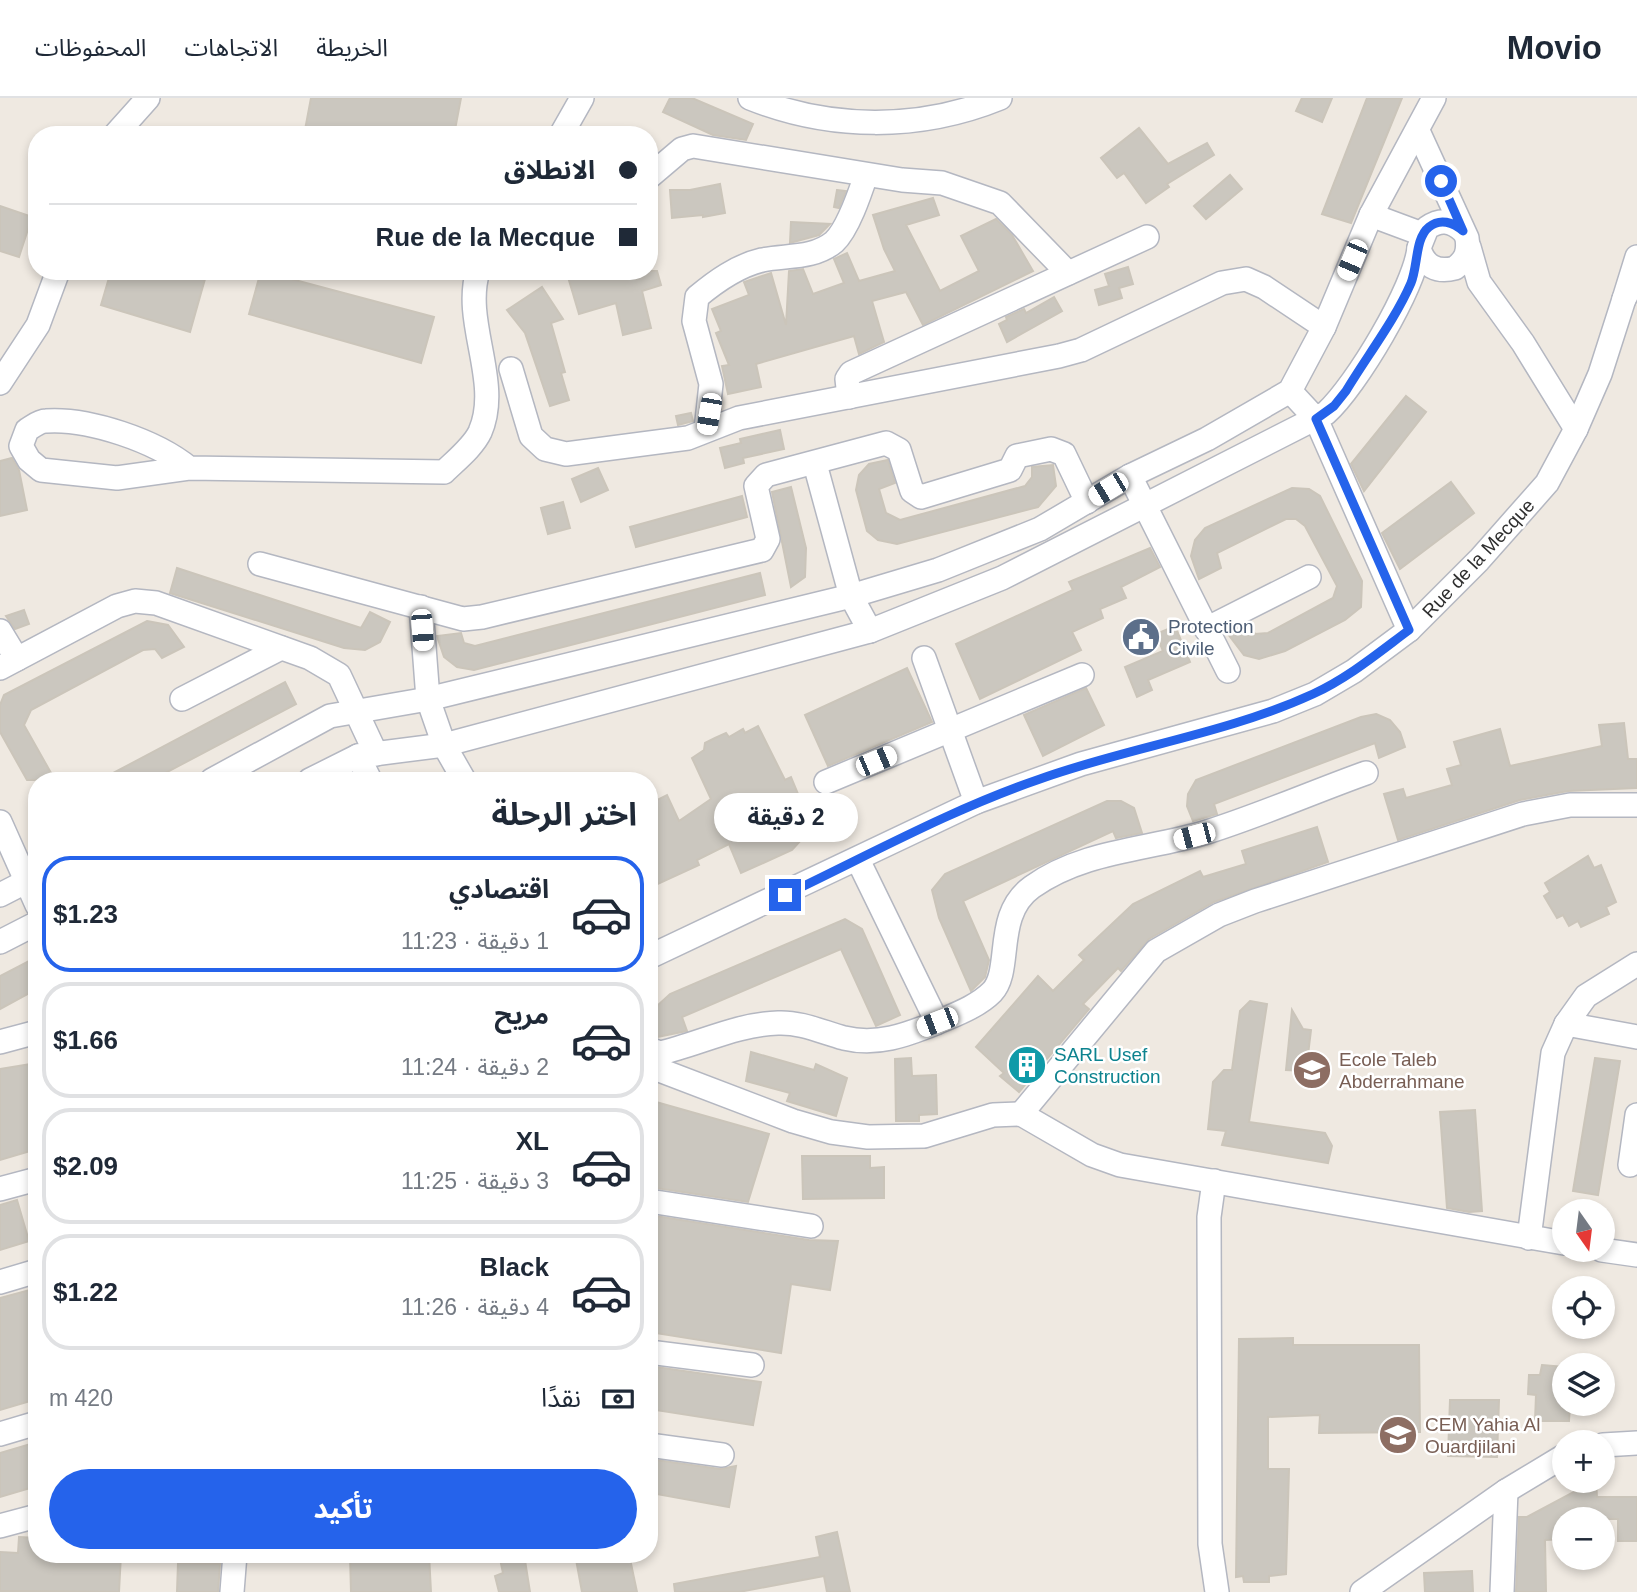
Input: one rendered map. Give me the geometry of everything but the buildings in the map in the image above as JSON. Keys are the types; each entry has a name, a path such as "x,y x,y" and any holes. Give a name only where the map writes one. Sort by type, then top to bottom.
{"street":[{"path":"123,126 148,98"},
{"path":"566,126 582,98"},
{"path":"750,98 785,112 847,123 888,123 941,114 1000,98"},
{"path":"227,772 330,716 428,699 851,596 991,551 1040,529 1130,476 1208,439 1290,390 1324,327 1371,215 1419,131 1434,98"},
{"path":"1419,131 1466,239 1479,282 1523,343 1576,429"},
{"path":"658,169 682,149 693,146 866,175 942,183 1000,203 1068,273"},
{"path":"706,430 711,384 694,321 697,297 716,281 761,260 812,254 835,241 854,211 866,175"},
{"path":"1371,215 1421,241"},
{"path":"328,772 367,755 444,744 870,631 991,583 1316,419 1334,406 1346,391 1410,285 1427,228 1442,221 1450,222 1466,239"},
{"path":"849,397 847,379 850,373 1147,237"},
{"path":"1410,285 1462,263 1466,239"},
{"path":"1421,241 1425,262 1479,282"},
{"path":"1624,299 1637,257"},
{"path":"1624,299 1637,276"},
{"path":"511,369 531,436 545,449 566,454 688,438 739,418 1059,356 1081,350 1222,283 1246,279 1264,287 1324,327"},
{"path":"0,383 38,325 55,280"},
{"path":"189,468 169,451 136,437 65,422 43,421 26,430 21,446 29,460 41,470 117,478 189,468 443,472 480,433 486,404 476,307 478,280"},
{"name":"Rue de la Mecque","path":"658,953 976,802 1081,764 1273,711 1315,694 1354,671 1409,630 1479,560 1547,483 1576,429 1600,374 1624,299"},
{"path":"1290,390 1316,419 1409,630"},
{"path":"260,564 463,619 482,617 762,550 768,539 756,486 766,475 886,443 899,450 912,491 922,497 1010,470 1017,457 1051,449 1064,454 1087,502"},
{"path":"815,464 851,596 870,631"},
{"path":"1130,476 1143,508 1228,671"},
{"path":"1206,629 1309,577"},
{"path":"0,631 9,664 73,628 117,606 135,601 156,603 310,658 339,676 358,711 369,772"},
{"path":"421,607 428,699 444,744 460,772"},
{"path":"181,699 281,648"},
{"path":"925,658 976,802"},
{"path":"825,782 1082,676"},
{"path":"658,1052 731,1031 776,1023 796,1023 864,1042 896,1038 937,1022 970,1008 992,992 999,979 1007,928 1016,905 1029,889 1059,870 1094,857 1209,831 1366,773"},
{"path":"1021,1114 1156,951 1219,915 1523,814 1570,805 1637,805"},
{"path":"0,822 28,873"},
{"path":"858,860 937,1022"},
{"path":"0,895 28,881"},
{"path":"0,942 28,928"},
{"path":"1530,1238 1553,1053 1566,1024 1586,996 1637,964"},
{"path":"1566,1024 1637,1037"},
{"path":"0,1042 28,1034"},
{"path":"658,1069 793,1121 831,1132 868,1137 924,1136 993,1115 1021,1114 1092,1155 1120,1165 1552,1241"},
{"path":"1630,1165 1637,1115"},
{"path":"0,1189 28,1181"},
{"path":"1214,1181 1209,1217 1210,1544 1217,1592"},
{"path":"658,1202 811,1226"},
{"path":"1615,1252 1637,1255"},
{"path":"0,1282 28,1274"},
{"path":"658,1353 752,1366"},
{"path":"0,1434 28,1426"},
{"path":"1615,1444 1637,1443"},
{"path":"658,1446 722,1455"},
{"path":"1362,1592 1382,1584 1506,1491 1552,1463"},
{"path":"1502,1592 1506,1491"},
{"path":"0,1527 28,1519"},
{"path":"232,1592 234,1563"}],"place":[{"name":"Protection Civile","path":"1141,637"},
{"name":"SARL Usef Construction","path":"1027,1065"},
{"name":"Ecole Taleb Abderrahmane","path":"1312,1070"},
{"name":"CEM Yahia Al Ouardjilani","path":"1398,1435"}],"route":[{"path":"785,895 976,802 1081,764 1253,717 1315,694 1354,671 1409,630 1316,419 1334,406 1346,391 1410,285 1422,234 1427,228 1442,221 1457,225 1463,231 1441,181"}]}
